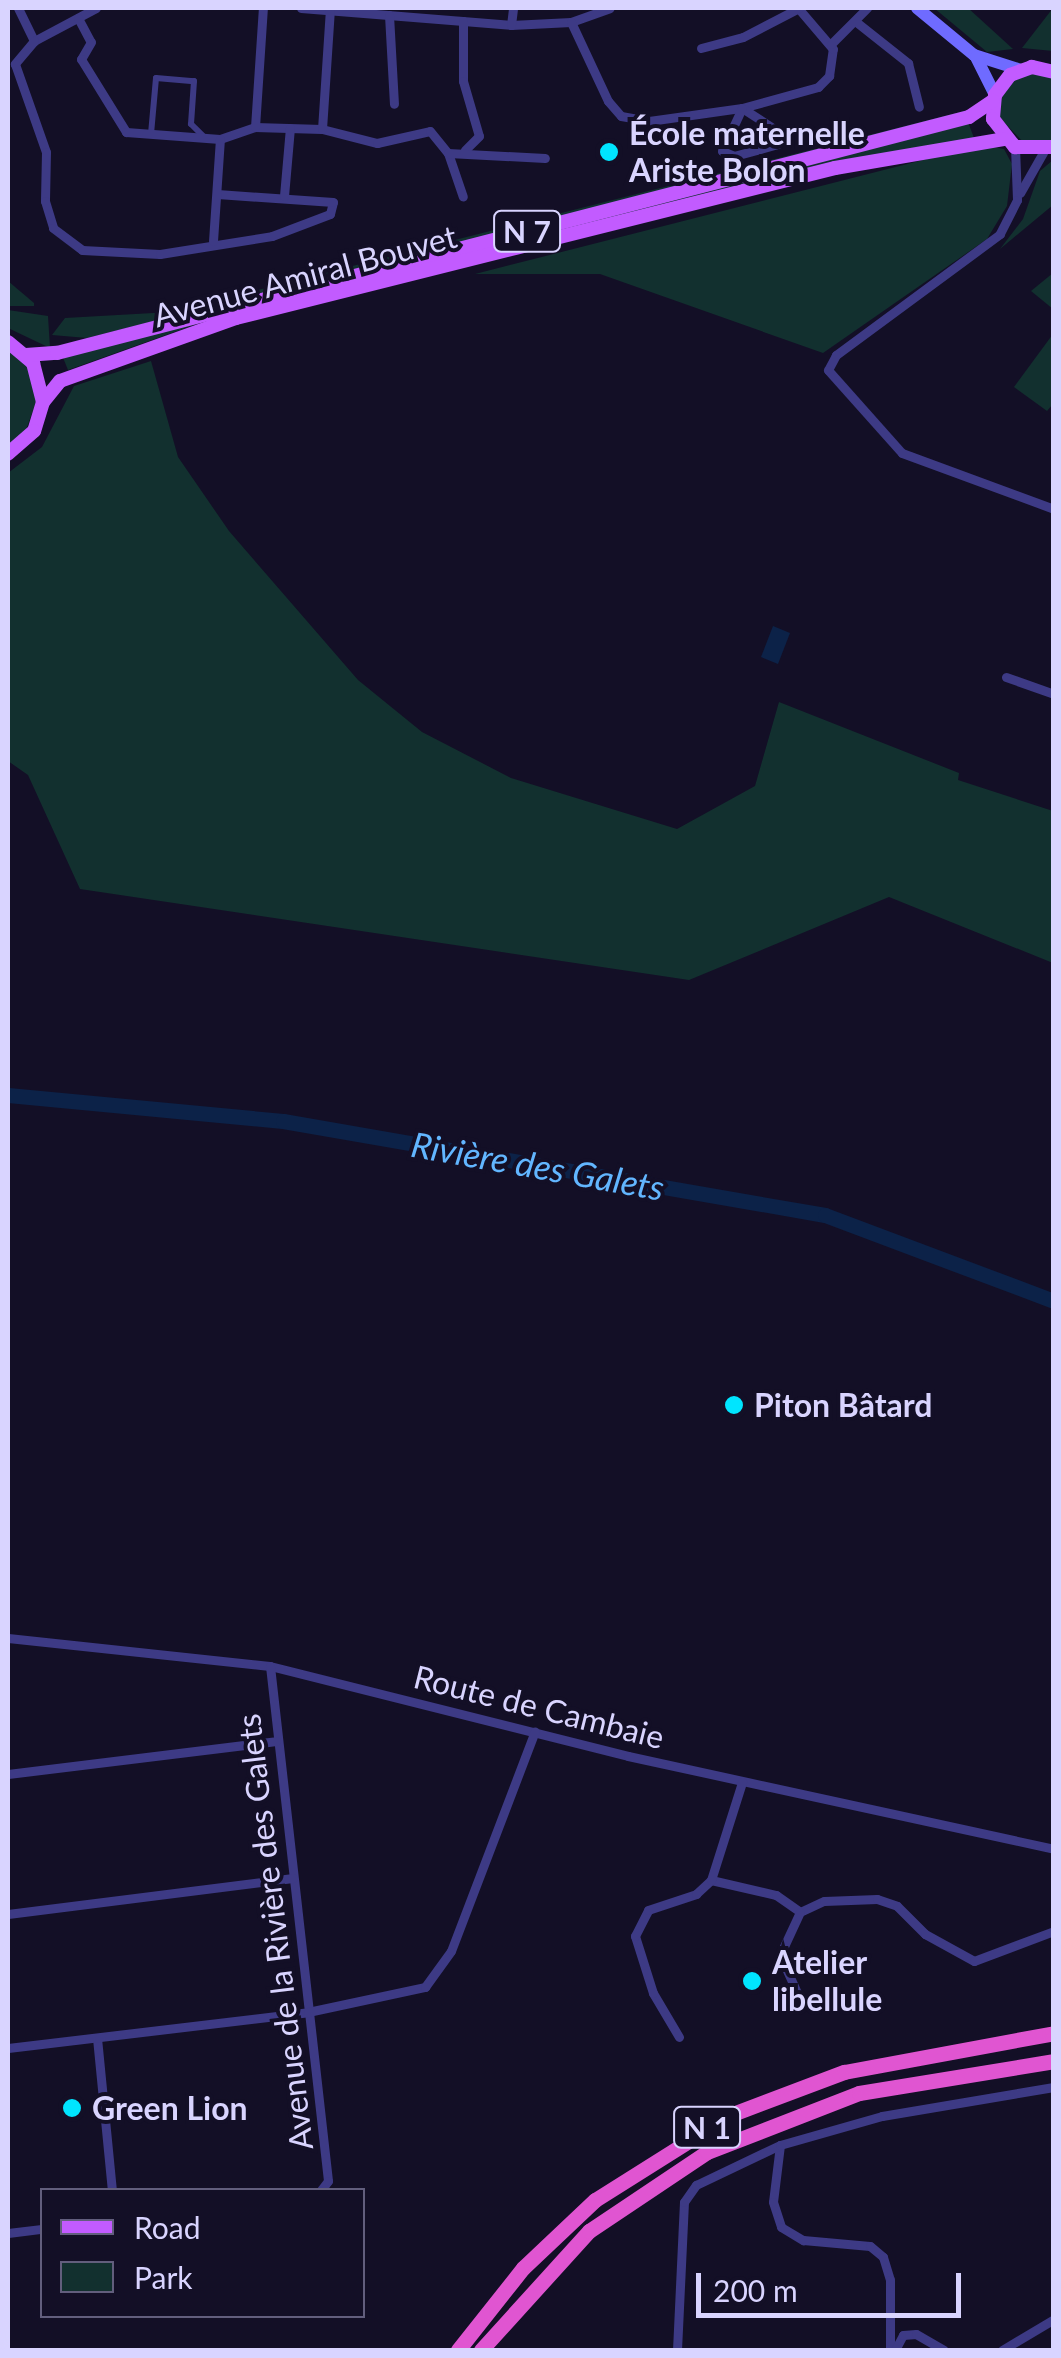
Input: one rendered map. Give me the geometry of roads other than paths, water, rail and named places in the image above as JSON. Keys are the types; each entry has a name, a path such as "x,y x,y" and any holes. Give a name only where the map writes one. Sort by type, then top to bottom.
{"highway":[{"name":"N 1","path":"458,2350 523,2268 595,2200 730,2115 844,2072 1054,2033"},
{"name":"N 1","path":"481,2350 588,2231 707,2152 859,2093 1054,2061"}],"main road":[{"path":"918,8 974,56 994,98 993,119 1010,143"},
{"path":"974,56 1021,70 1054,72"},
{"name":"Avenue Amiral Bouvet","path":"26,355 57,353 950,122 994,98 1021,70"},
{"name":"Avenue Amiral Bouvet","path":"43,402 60,382 80,373 236,318 835,168 1010,143 1051,148"},
{"path":"8,342 26,355 41,382 43,402 34,431 8,454"}],"street":[{"path":"18,8 34,41"},
{"path":"96,8 34,41 15,64 46,152 45,201 53,228 82,250 160,254 213,240 272,236 330,214 333,202 217,194"},
{"path":"255,127 263,8"},
{"path":"301,8 511,25 571,22 610,8"},
{"path":"511,25 513,8"},
{"path":"831,44 866,8"},
{"path":"571,22 621,116 649,120 742,108 818,87 833,64 831,44 802,9 743,37 701,48"},
{"path":"322,129 330,10"},
{"path":"389,15 394,104"},
{"path":"78,18 91,42 81,59 126,132 220,139 255,127 322,129 376,143 430,130 448,153 463,197"},
{"path":"448,153 474,148 479,136 464,81 464,21"},
{"path":"855,21 906,61 918,108"},
{"path":"151,136 156,78 194,81 191,124 205,138"},
{"path":"742,108 779,132 778,144 734,156 722,151 742,108"},
{"path":"284,196 290,128"},
{"path":"213,240 220,139"},
{"path":"1010,143 1017,200"},
{"path":"1051,148 1017,200 1010,222 988,246 828,365 830,377 902,452 1054,509"},
{"path":"465,150 545,158"},
{"path":"1006,678 1054,694"},
{"name":"Route de Cambaie","path":"8,1638 270,1666 742,1782 1054,1849"},
{"name":"Avenue de la Rivière des Galets","path":"270,1666 328,2180 322,2188"},
{"path":"8,2048 308,2012 414,1993 444,1967 535,1731"},
{"path":"8,1774 276,1741"},
{"path":"679,2037 653,1993 635,1936 648,1910 696,1894 712,1880 742,1782"},
{"path":"8,1914 293,1878"},
{"path":"712,1880 776,1894 800,1912"},
{"path":"800,1996 780,1955 800,1912 824,1901 877,1899 897,1906 925,1934 974,1961 1054,1930"},
{"path":"97,2038 112,2188"},
{"path":"678,2350 688,2194 780,2146 882,2116 1054,2087"},
{"path":"780,2146 772,2202 782,2227 803,2240 870,2246 886,2263 892,2350"},
{"path":"8,2233 40,2229"},
{"path":"1002,2350 1054,2319"},
{"path":"892,2350 903,2335 916,2334 944,2350"}],"water":[{"path":"773,626 790,633 778,664 761,657"}],"waterway":[{"name":"Rivière des Galets","path":"8,1095 283,1121 825,1215 1054,1301"}],"place":[{"name":"École maternelle Ariste Bolon","path":"609,152"},
{"name":"Piton Bâtard","path":"734,1405"},
{"name":"Atelier libellule","path":"752,1981"},
{"name":"Green Lion","path":"72,2108"}]}
